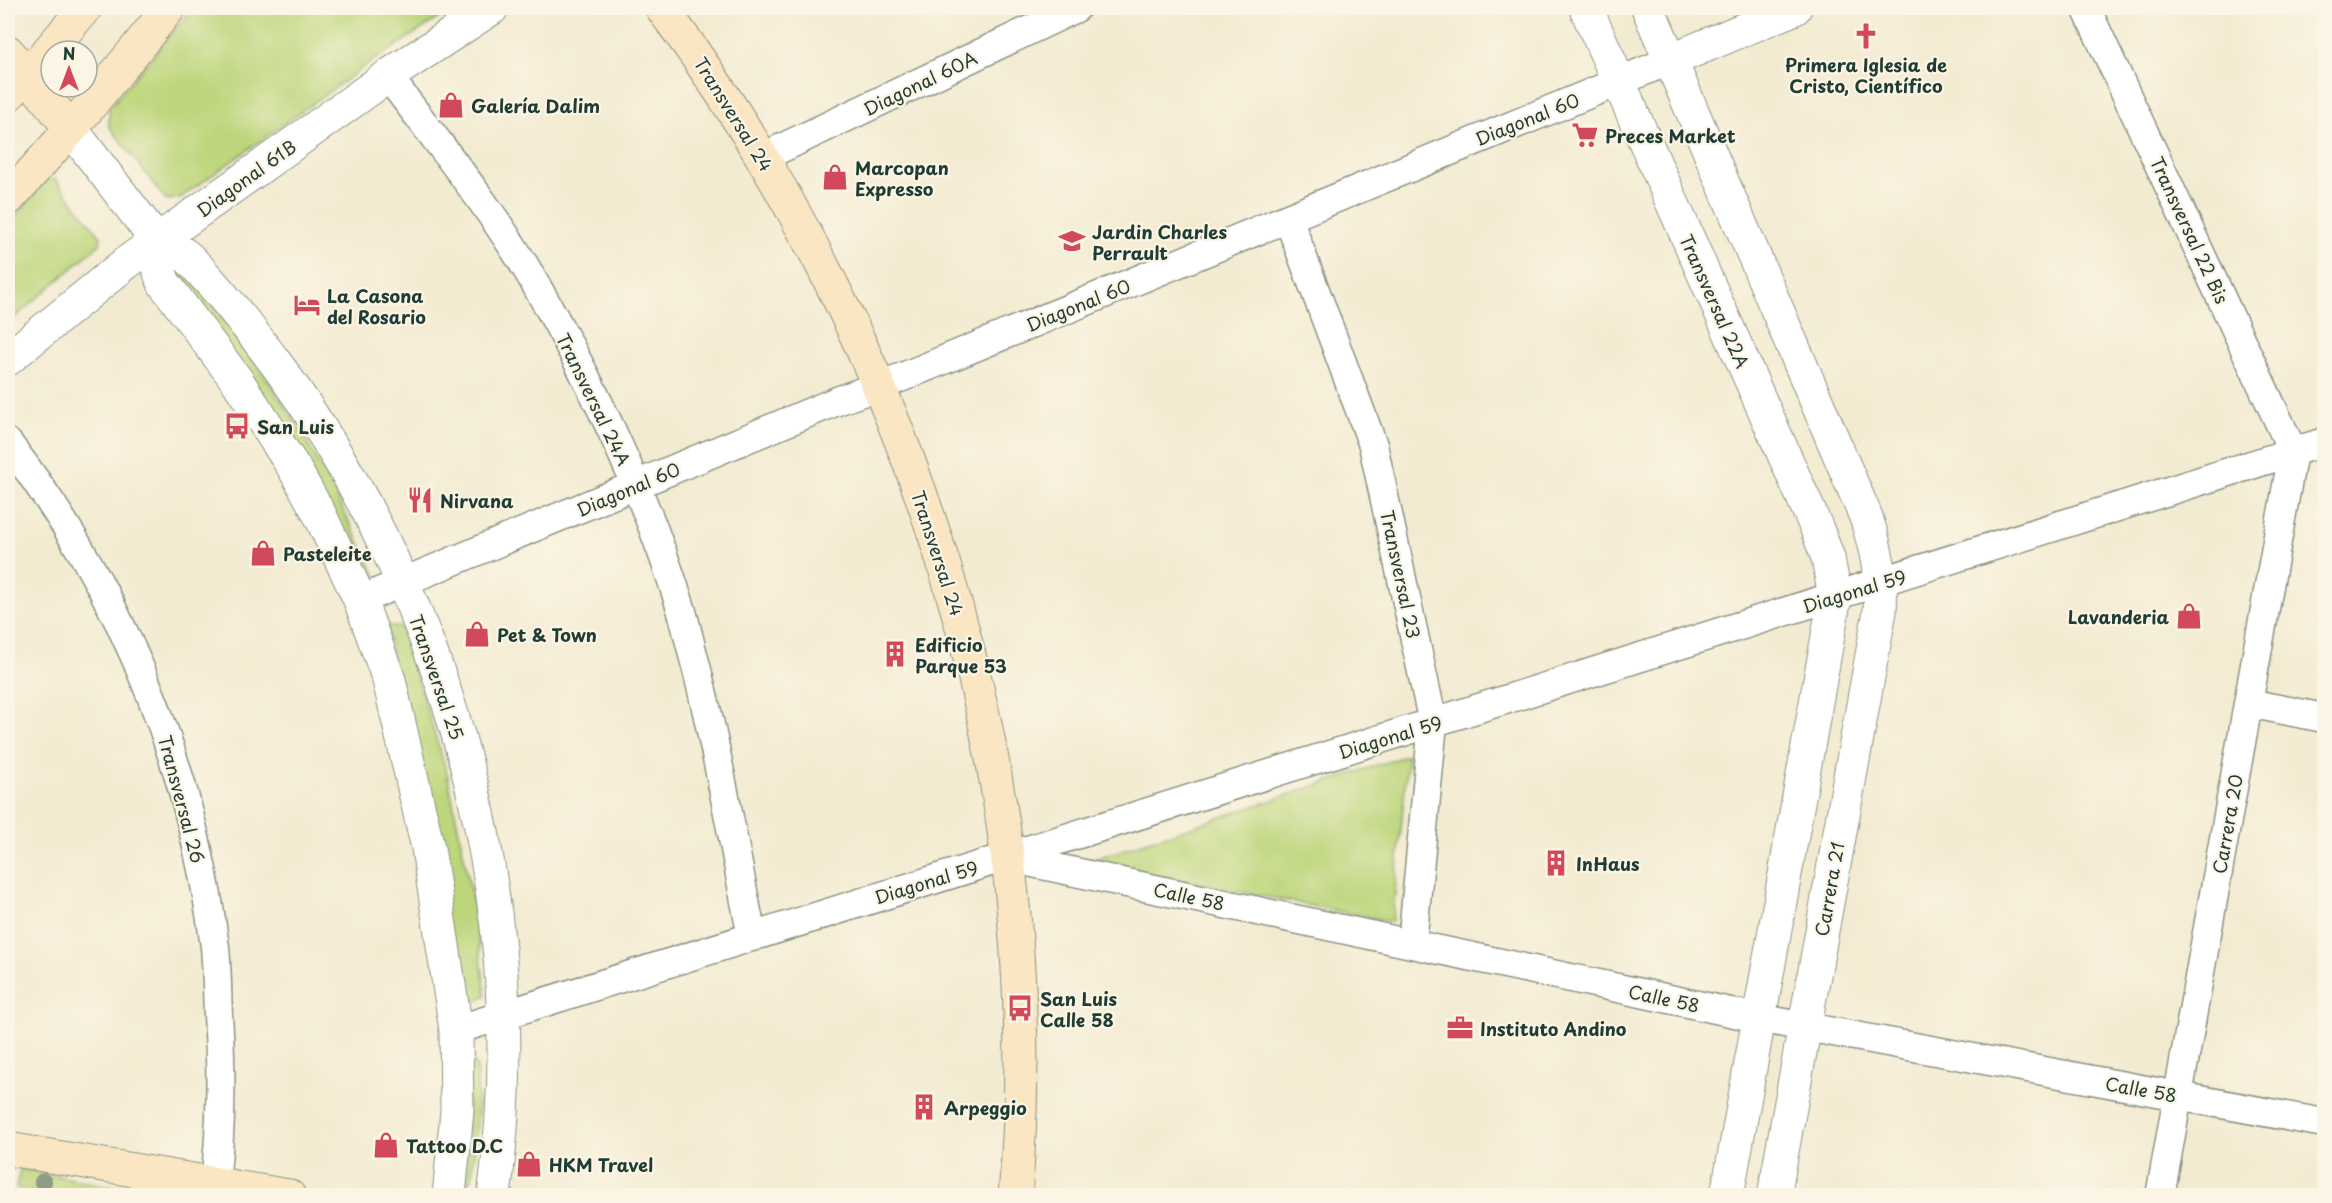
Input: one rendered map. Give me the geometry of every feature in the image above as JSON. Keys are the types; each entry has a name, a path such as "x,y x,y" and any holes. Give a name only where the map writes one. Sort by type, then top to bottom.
{"main road":[{"path":"71,129 14,74 85,8"},
{"path":"8,199 71,129 169,8"},
{"name":"Transversal 24","path":"662,8 726,99 763,157 839,299 879,387 923,503 960,621 989,742 1007,857 1016,936 1021,1089 1015,1196"},
{"path":"8,1149 214,1189 289,1196"}],"street":[{"name":"Diagonal 61B","path":"8,359 156,241 388,76 492,8"},
{"name":"Diagonal 60A","path":"763,157 1076,8"},
{"name":"Transversal 22A","path":"1586,8 1817,529 1828,558 1835,597"},
{"path":"1648,8 1866,517 1876,549 1882,582"},
{"name":"Diagonal 60","path":"360,600 837,401 879,387 1795,8"},
{"name":"Transversal 22 Bis","path":"2086,8 2293,452"},
{"name":"Transversal 24A","path":"388,76 471,187 531,276 585,377 636,486 660,545 680,605 709,717 752,937"},
{"name":"Transversal 25","path":"71,129 156,241 184,254 213,285 300,397 367,508 403,582 443,687 463,751 483,838 496,927 502,1016 502,1092 494,1196"},
{"name":"Transversal 23","path":"1288,218 1373,445 1432,723 1412,944"},
{"path":"156,241 160,273 164,282 238,382 294,468 320,515 360,600 389,680 428,848 456,1030 457,1111 449,1196"},
{"name":"Transversal 26","path":"8,442 44,489 107,595 158,708 194,826 215,948 221,1072 214,1189"},
{"name":"Diagonal 59","path":"456,1030 2325,442"},
{"name":"Carrera 20","path":"2160,1196 2293,452"},
{"name":"Carrera 21","path":"1774,1196 1880,611 1882,582"},
{"path":"1726,1196 1835,597"},
{"path":"2248,703 2325,718"},
{"name":"Calle 58","path":"1007,857 1758,1018 2325,1123"}],"green space":[{"path":"193,8 454,8 374,60 180,198 166,200 109,126 109,108"},
{"path":"55,179 101,237 100,244 8,323 8,225 47,180"},
{"path":"173,257 232,330 269,381 326,477 380,584 366,592 164,262"},
{"path":"386,625 401,628 447,773 473,902 486,995 473,1003 462,1000"},
{"path":"1408,755 1392,922 1088,861"},
{"path":"468,1061 474,1062 477,1068 478,1113 472,1178 467,1185"},
{"path":"20,1169 149,1193 148,1195 54,1195 16,1188"}],"place":[{"name":"Primera Iglesia de Cristo, Científico","path":"1866,36"},
{"name":"Galería Dalim","path":"451,105"},
{"name":"Preces Market","path":"1585,135"},
{"name":"Marcopan Expresso","path":"835,177"},
{"name":"Jardin Charles Perrault","path":"1072,241"},
{"name":"La Casona del Rosario","path":"307,305"},
{"name":"San Luis","path":"237,426"},
{"name":"Nirvana","path":"420,500"},
{"name":"Pasteleite","path":"263,553"},
{"name":"Lavanderia","path":"2189,616"},
{"name":"Pet & Town","path":"477,634"},
{"name":"Edificio Parque 53","path":"895,654"},
{"name":"InHaus","path":"1556,863"},
{"name":"San Luis Calle 58","path":"1020,1008"},
{"name":"Instituto Andino","path":"1460,1028"},
{"name":"Arpeggio","path":"924,1107"},
{"name":"Tattoo D.C","path":"386,1145"},
{"name":"HKM Travel","path":"529,1164"}]}
